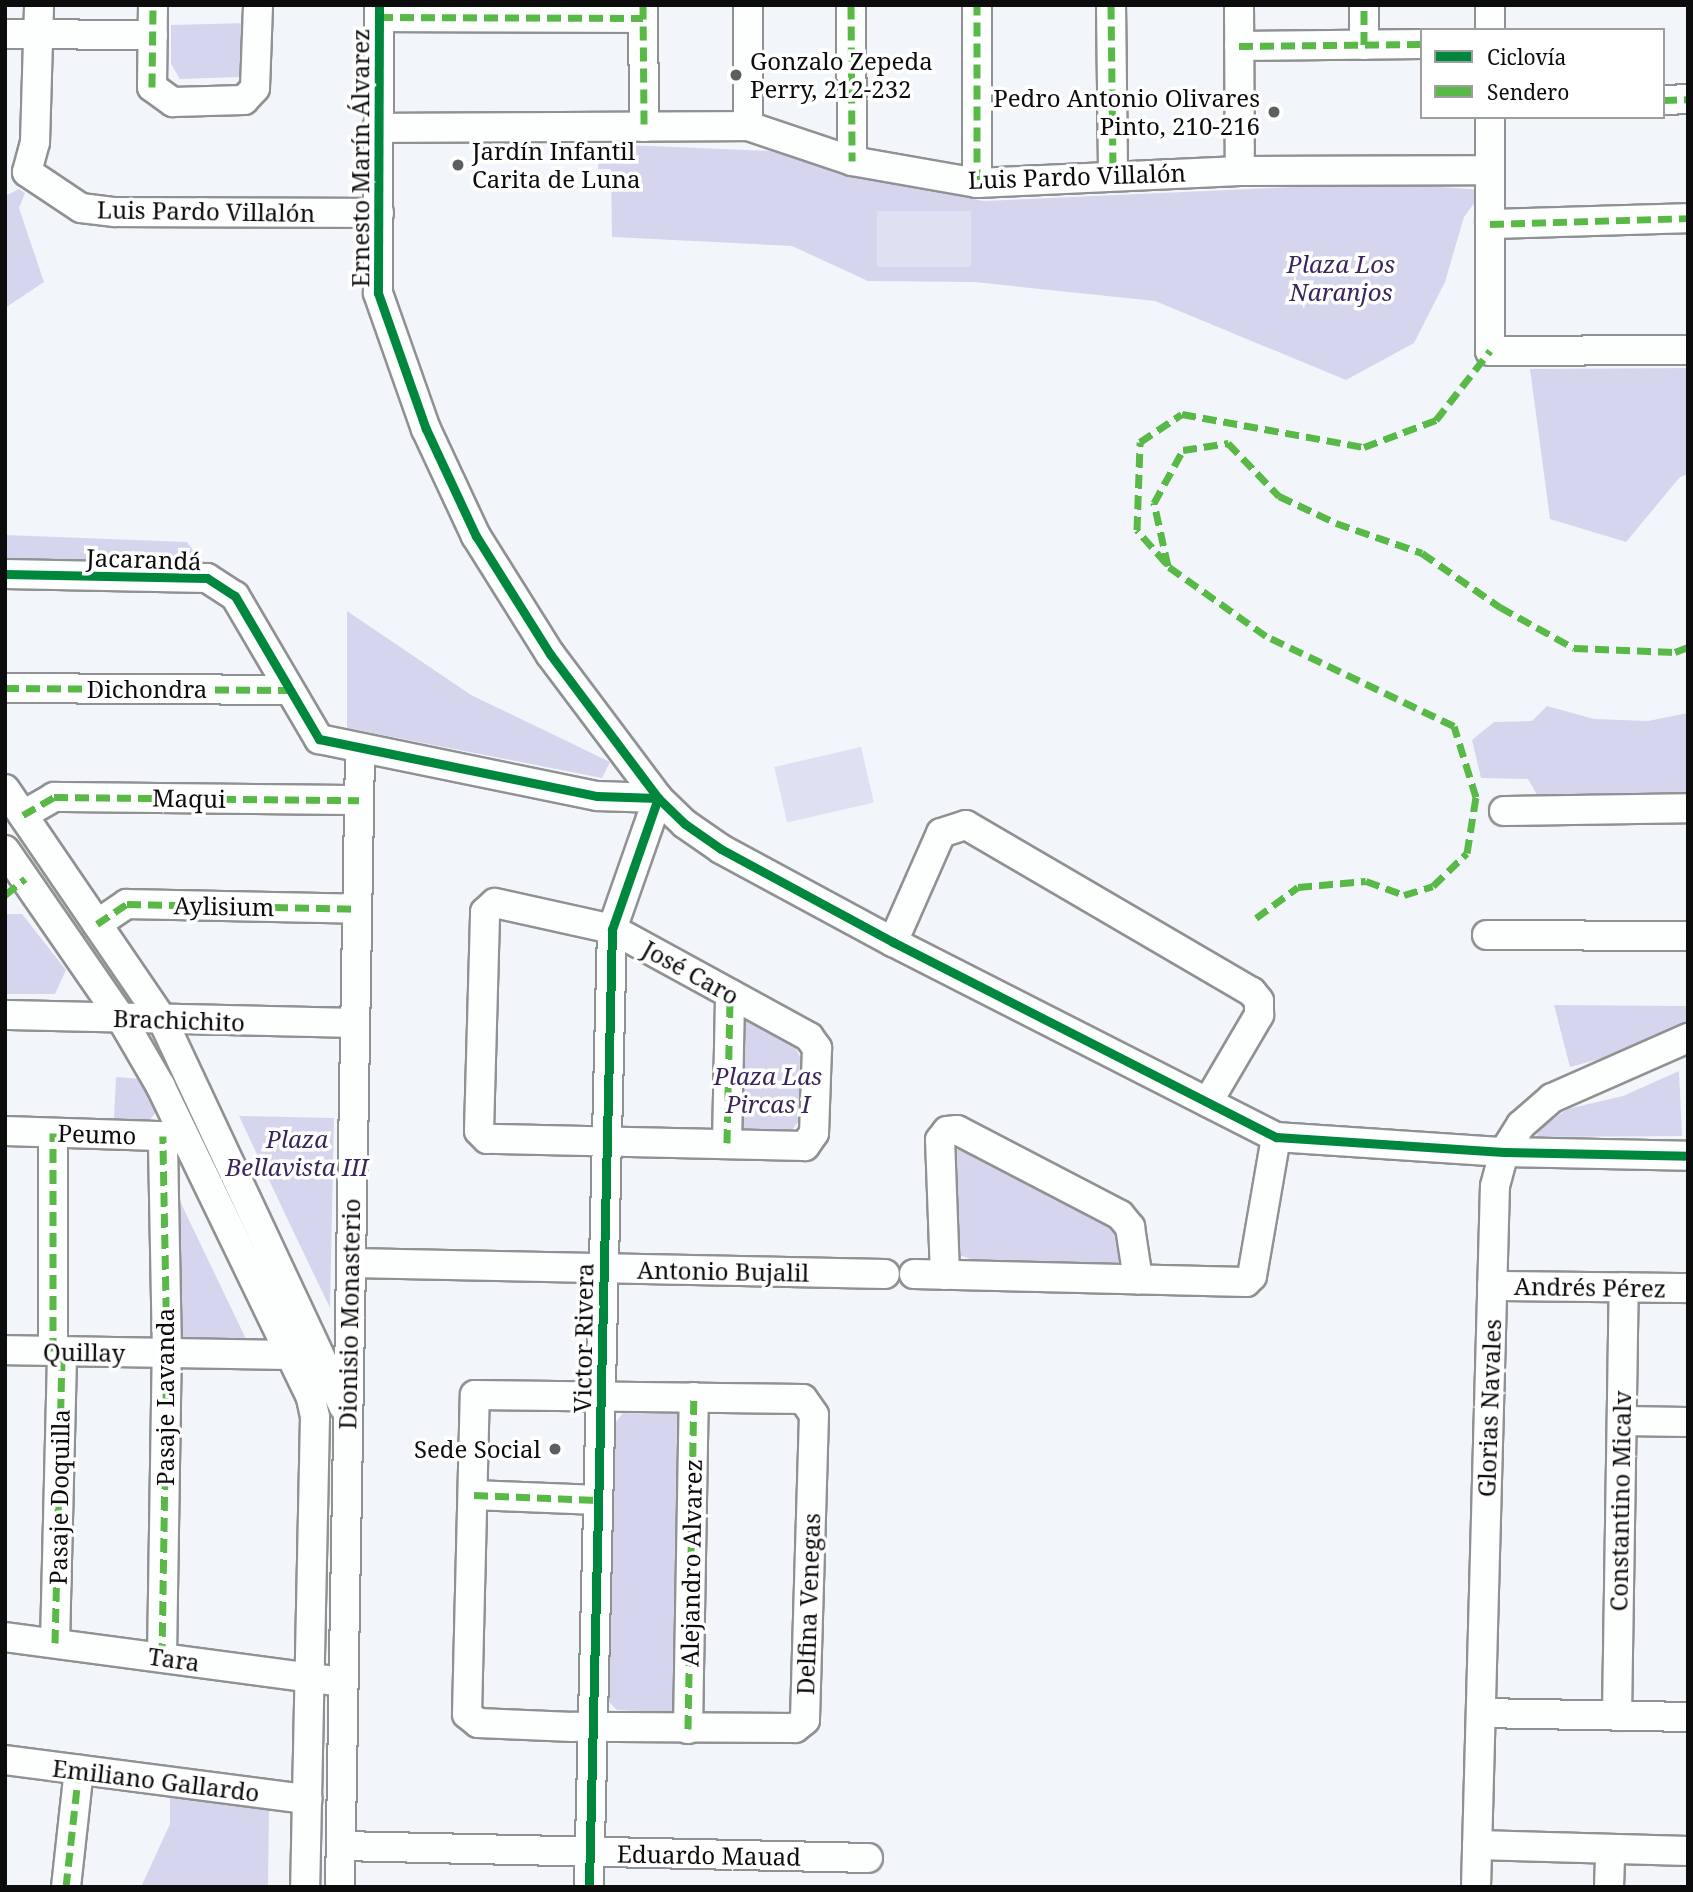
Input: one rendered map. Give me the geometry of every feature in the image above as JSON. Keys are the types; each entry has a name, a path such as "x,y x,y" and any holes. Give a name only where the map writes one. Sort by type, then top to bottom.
{"street":[{"path":"16,177 35,142 39,5"},
{"path":"153,5 152,87 173,102 244,100 256,88 258,5"},
{"path":"748,5 748,125"},
{"path":"851,5 852,161"},
{"path":"977,183 978,5"},
{"path":"1111,5 1113,174"},
{"path":"1239,5 1240,171"},
{"path":"1364,5 1364,45"},
{"path":"1490,5 1490,28"},
{"path":"379,11 643,12 644,127"},
{"name":"Ernesto Marín Álvarez","path":"379,11 377,128 381,306 426,429 476,536 550,654 658,797 721,849 894,942 1276,1137"},
{"path":"5,34 153,35"},
{"path":"1239,46 1420,44"},
{"path":"1665,100 1688,99"},
{"path":"1490,119 1490,351 1688,350"},
{"name":"Luis Pardo Villalón","path":"377,128 748,125 852,161 977,183 1113,174 1490,170"},
{"name":"Luis Pardo Villalón","path":"16,177 81,208 115,212 379,213"},
{"path":"1490,224 1688,218"},
{"name":"Jacarandá","path":"5,574 206,578 235,596 319,739 360,750"},
{"name":"Dichondra","path":"5,688 289,690"},
{"path":"360,750 597,796 658,797"},
{"name":"Dionisio Monasterio","path":"340,1887 346,1413 352,1263 353,1023 360,750"},
{"path":"5,789 163,1021 346,1413"},
{"name":"Maqui","path":"23,815 54,797 359,800"},
{"name":"Victor Rivera","path":"589,1887 612,929 658,797"},
{"path":"1504,811 1688,808"},
{"path":"894,942 942,833 966,825 1252,992 1259,1001 1259,1015 1208,1102"},
{"name":"Dionisio Monasterio","path":"5,850 15,887 121,1018 176,1137 311,1398 315,1417 305,1887"},
{"name":"José Caro","path":"495,903 612,929 809,1037 817,1048 814,1133 805,1146 487,1139 479,1130 485,912 495,903"},
{"name":"Aylisium","path":"97,923 127,904 357,909"},
{"path":"1487,935 1688,936"},
{"path":"727,1143 730,994"},
{"name":"Brachichito","path":"5,1015 163,1021 353,1023"},
{"name":"Glorias Navales","path":"1476,1887 1495,1186 1504,1152 1521,1125 1565,1090 1688,1038"},
{"path":"945,1275 940,1140 947,1131 957,1130 1120,1215 1130,1227 1138,1279"},
{"name":"Peumo","path":"5,1131 176,1137"},
{"name":"Pasaje Doquilla","path":"53,1132 58,1351 55,1643"},
{"name":"Pasaje Lavanda","path":"162,1657 167,1353 176,1137"},
{"path":"914,1274 1246,1282 1252,1276 1276,1137 1504,1152 1688,1156"},
{"name":"Antonio Bujalil","path":"352,1263 885,1274"},
{"name":"Andrés Pérez","path":"1492,1286 1688,1288"},
{"name":"Constantino Micalv","path":"1617,1716 1624,1287"},
{"name":"Quillay","path":"5,1350 289,1355"},
{"name":"Delfina Venegas","path":"475,1395 601,1395 803,1399 814,1415 805,1720 795,1728 688,1729 478,1723 467,1714 475,1395"},
{"name":"Alejandro Alvarez","path":"688,1729 694,1397"},
{"path":"1622,1421 1688,1422"},
{"path":"474,1495 597,1500"},
{"name":"Tara","path":"5,1637 343,1682"},
{"path":"1481,1713 1688,1717"},
{"name":"Emiliano Gallardo","path":"5,1760 307,1799"},
{"path":"66,1887 79,1770"},
{"path":"1477,1844 1688,1851"},
{"name":"Eduardo Mauad","path":"341,1846 868,1858"},
{"path":"1609,1887 1610,1849"}],"green space":[{"path":"247,23 247,69 241,77 180,79 171,64 171,25"},
{"name":"Plaza Los Naranjos","path":"600,144 773,151 983,201 1384,183 1484,190 1464,217 1445,282 1414,343 1346,380 1155,301 974,282 868,281 792,246 612,237 611,169 598,169"},
{"path":"19,189 25,193 19,208 44,282 5,308 5,196"},
{"path":"1688,368 1688,474 1680,477 1626,542 1550,519 1530,369"},
{"path":"5,535 187,542 203,564 5,563"},
{"path":"347,611 471,695 610,762 602,778 347,728"},
{"path":"1547,706 1594,719 1648,721 1688,713 1688,795 1537,795 1528,779 1481,778 1472,740 1494,722 1532,721"},
{"path":"5,914 22,914 66,970 55,994 5,994"},
{"path":"1554,1005 1688,1006 1688,1027 1641,1048 1570,1067"},
{"name":"Plaza Las Pircas I","path":"738,1016 794,1046 801,1058 798,1122 792,1130 734,1129"},
{"path":"1679,1071 1682,1136 1536,1137 1540,1129 1567,1109 1623,1096"},
{"path":"116,1077 141,1079 156,1112 149,1121 114,1119"},
{"name":"Plaza Bellavista III","path":"239,1116 334,1118 330,1308 286,1216"},
{"path":"964,1146 1105,1221 1116,1233 1124,1261 1116,1269 973,1260 959,1255 954,1152"},
{"name":"Plaza Bellavista III","path":"172,1184 188,1218 247,1341 175,1340"},
{"path":"623,1413 682,1414 676,1713 617,1710 608,1701 615,1423"},
{"path":"170,1792 269,1807 268,1887 141,1887 170,1824"}],"shaded area":[{"path":"877,211 971,211 971,267 877,267"},
{"path":"861,747 874,803 787,823 774,767"}],"marked path":[{"path":"152,87 153,5"},
{"path":"643,5 644,127"},
{"path":"851,5 852,161"},
{"path":"977,5 977,183"},
{"path":"1111,5 1113,175"},
{"path":"1364,5 1364,45"},
{"path":"379,17 643,18"},
{"path":"1239,46 1420,44"},
{"path":"1665,100 1688,99"},
{"path":"1490,224 1688,218"},
{"path":"1166,563 1137,530 1140,442 1182,414 1364,447 1436,420 1490,351"},
{"path":"1256,918 1298,887 1366,881 1404,895 1433,886 1467,853 1476,797 1454,726 1266,636 1168,566 1154,503 1183,450 1228,443 1279,496 1336,523 1422,553 1500,607 1574,648 1675,652 1688,647"},
{"path":"5,688 289,690"},
{"path":"23,815 54,797 359,800"},
{"path":"5,895 25,879"},
{"path":"97,924 127,904 357,909"},
{"path":"727,1143 730,994"},
{"path":"53,1133 53,1351"},
{"path":"162,1657 167,1353 163,1136"},
{"path":"55,1643 62,1351"},
{"path":"688,1729 694,1397"},
{"path":"474,1495 597,1500"},
{"path":"66,1887 79,1770"}],"cycle path":[{"path":"379,5 378,293 426,429 476,536 550,654 658,798 685,824 721,849 893,942 1276,1137 1504,1152 1688,1156"},
{"path":"5,574 207,578 235,596 319,739 597,796 658,798 612,929 589,1887"}],"place":[{"name":"Gonzalo Zepeda Perry, 212-232","path":"736,75"},
{"name":"Pedro Antonio Olivares Pinto, 210-216","path":"1274,112"},
{"name":"Jardín Infantil Carita de Luna","path":"458,165"},
{"name":"Sede Social","path":"555,1449"}]}
